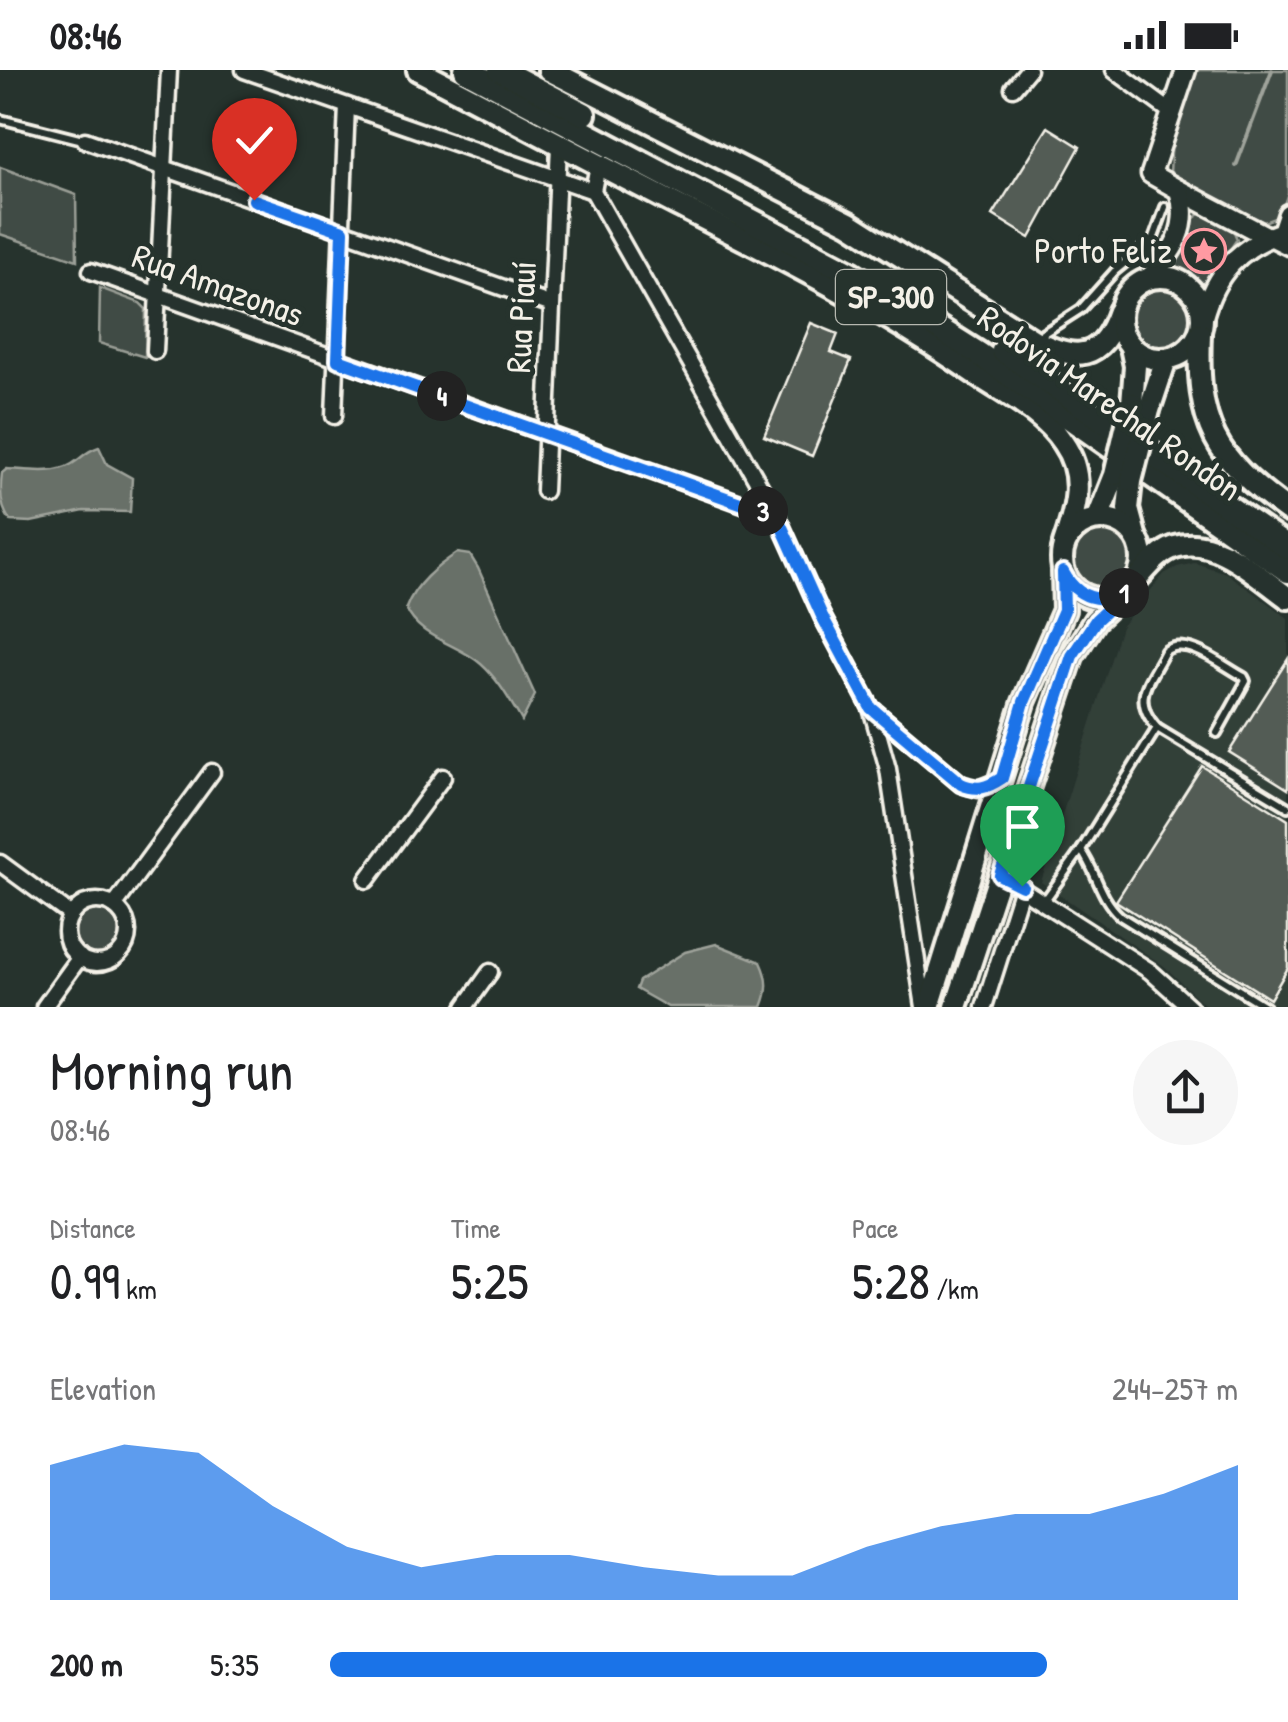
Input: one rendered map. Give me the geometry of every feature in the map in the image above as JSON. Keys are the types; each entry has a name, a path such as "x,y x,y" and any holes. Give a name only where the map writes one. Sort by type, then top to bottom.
{"highway":[{"name":"Rodovia Marechal Rondon","path":"466,70 851,272 980,354 1288,571"},
{"name":"Rodovia Marechal Rondon","path":"500,70 850,254 985,339 1288,548"}],"main road":[{"path":"418,70 847,292 1044,422 1066,446 1075,464 1078,484 1074,516 1061,558 1064,610 1024,702 927,1007"},
{"path":"550,70 848,223 1061,354 1090,352 1112,332 1130,289 1149,278 1168,258 1182,231 1179,190"},
{"path":"1186,70 1151,174 1268,237"},
{"path":"1131,347 1153,358 1166,359 1186,350 1201,324 1210,291 1220,274 1241,252 1282,232 1288,214"},
{"path":"1149,278 1162,276 1186,286 1195,295 1201,324 1202,403 1213,436 1230,464 1288,511"},
{"path":"1120,310 1119,324 1136,366 1140,406"},
{"path":"1098,518 1123,478 1140,406 1166,359"},
{"path":"1063,572 1078,592 1089,598 1102,600 1132,586 1143,556 1123,478"},
{"path":"1064,544 1077,526 1098,518 1112,520 1135,535"},
{"path":"956,1007 1072,656 1096,620 1158,557 1174,547 1196,544 1216,550 1288,598"}],"street":[{"path":"156,351 169,70"},
{"path":"244,70 593,191"},
{"path":"1013,88 1028,70"},
{"path":"1114,70 1171,112"},
{"path":"334,416 347,106"},
{"path":"85,140 552,306"},
{"name":"Rua Piauí","path":"544,491 559,145"},
{"path":"598,165 593,191 777,516 822,616 871,708 888,769 927,1007"},
{"path":"1268,237 1288,247"},
{"name":"Rua Amazonas","path":"91,271 777,516"},
{"path":"871,708 961,784 989,787 1002,778"},
{"path":"114,906 212,772"},
{"path":"367,880 443,777"},
{"path":"0,863 72,915"},
{"path":"1000,875 1150,971 1190,1007"},
{"path":"984,1007 1022,886"},
{"path":"106,902 114,906 126,922 122,950 107,961 80,958 68,942 67,923 72,915 86,903 106,902"},
{"path":"44,1007 80,958"},
{"path":"465,1007 490,972"}],"lane":[{"path":"0,119 85,140"},
{"path":"1033,340 1081,309 1115,272 1154,240 1165,206"},
{"path":"1217,732 1246,682 1244,677 1182,645 1170,646 1142,698 1146,716 1157,728 1288,807"},
{"path":"1044,901 1157,728"},
{"path":"1080,850 1092,865 1102,895 1120,916 1266,1007"}],"shaded area":[{"path":"1193,70 1288,70 1288,193 1280,216 1264,222 1170,174 1172,134"},
{"path":"0,167 76,195 77,260 0,234"},
{"path":"1200,214 1234,232 1237,239 1204,288 1194,276 1172,267 1187,245 1193,219"},
{"path":"1159,286 1172,288 1182,296 1190,306 1190,332 1182,342 1172,350 1159,352 1146,350 1136,342 1128,332 1126,319 1128,306 1136,296 1146,288"},
{"path":"100,288 146,309 145,357 99,343"},
{"path":"99,447 107,464 132,478 130,512 84,511 31,522 11,521 7,516 1,492 2,473 7,469 57,470"},
{"path":"1102,526 1115,528 1125,536 1133,546 1133,572 1125,582 1115,590 1102,592 1089,590 1079,582 1071,572 1069,559 1071,546 1079,536 1089,528"},
{"path":"457,553 470,555 478,568 535,695 522,721 487,670 472,657 429,634 406,608 427,577"},
{"path":"1195,563 1226,573 1288,618 1288,1007 1207,1007 1164,966 1041,882 1121,627 1164,574"},
{"path":"97,910 113,916 119,932 113,948 97,954 81,948 75,932 81,916"},
{"path":"716,944 761,962 767,985 762,1007 668,1007 636,989 639,981 685,952"}],"building":[{"path":"1048,127 1080,147 1030,238 993,215"},
{"path":"811,323 838,334 831,352 851,360 812,456 764,436"},
{"path":"1288,659 1288,789 1229,752"},
{"path":"1202,766 1288,820 1288,968 1270,999 1116,901"}],"waterway":[{"path":"1236,166 1272,70"}],"place":[{"name":"Porto Feliz","path":"1204,251"}],"route":[{"path":"254,200 343,231 338,360 777,516 822,616 871,708 969,788 989,787 1002,778 1024,702 1064,610 1063,572 1078,592 1089,598 1102,600 1126,592 1087,630 1064,675 1000,875 1022,886"}]}
